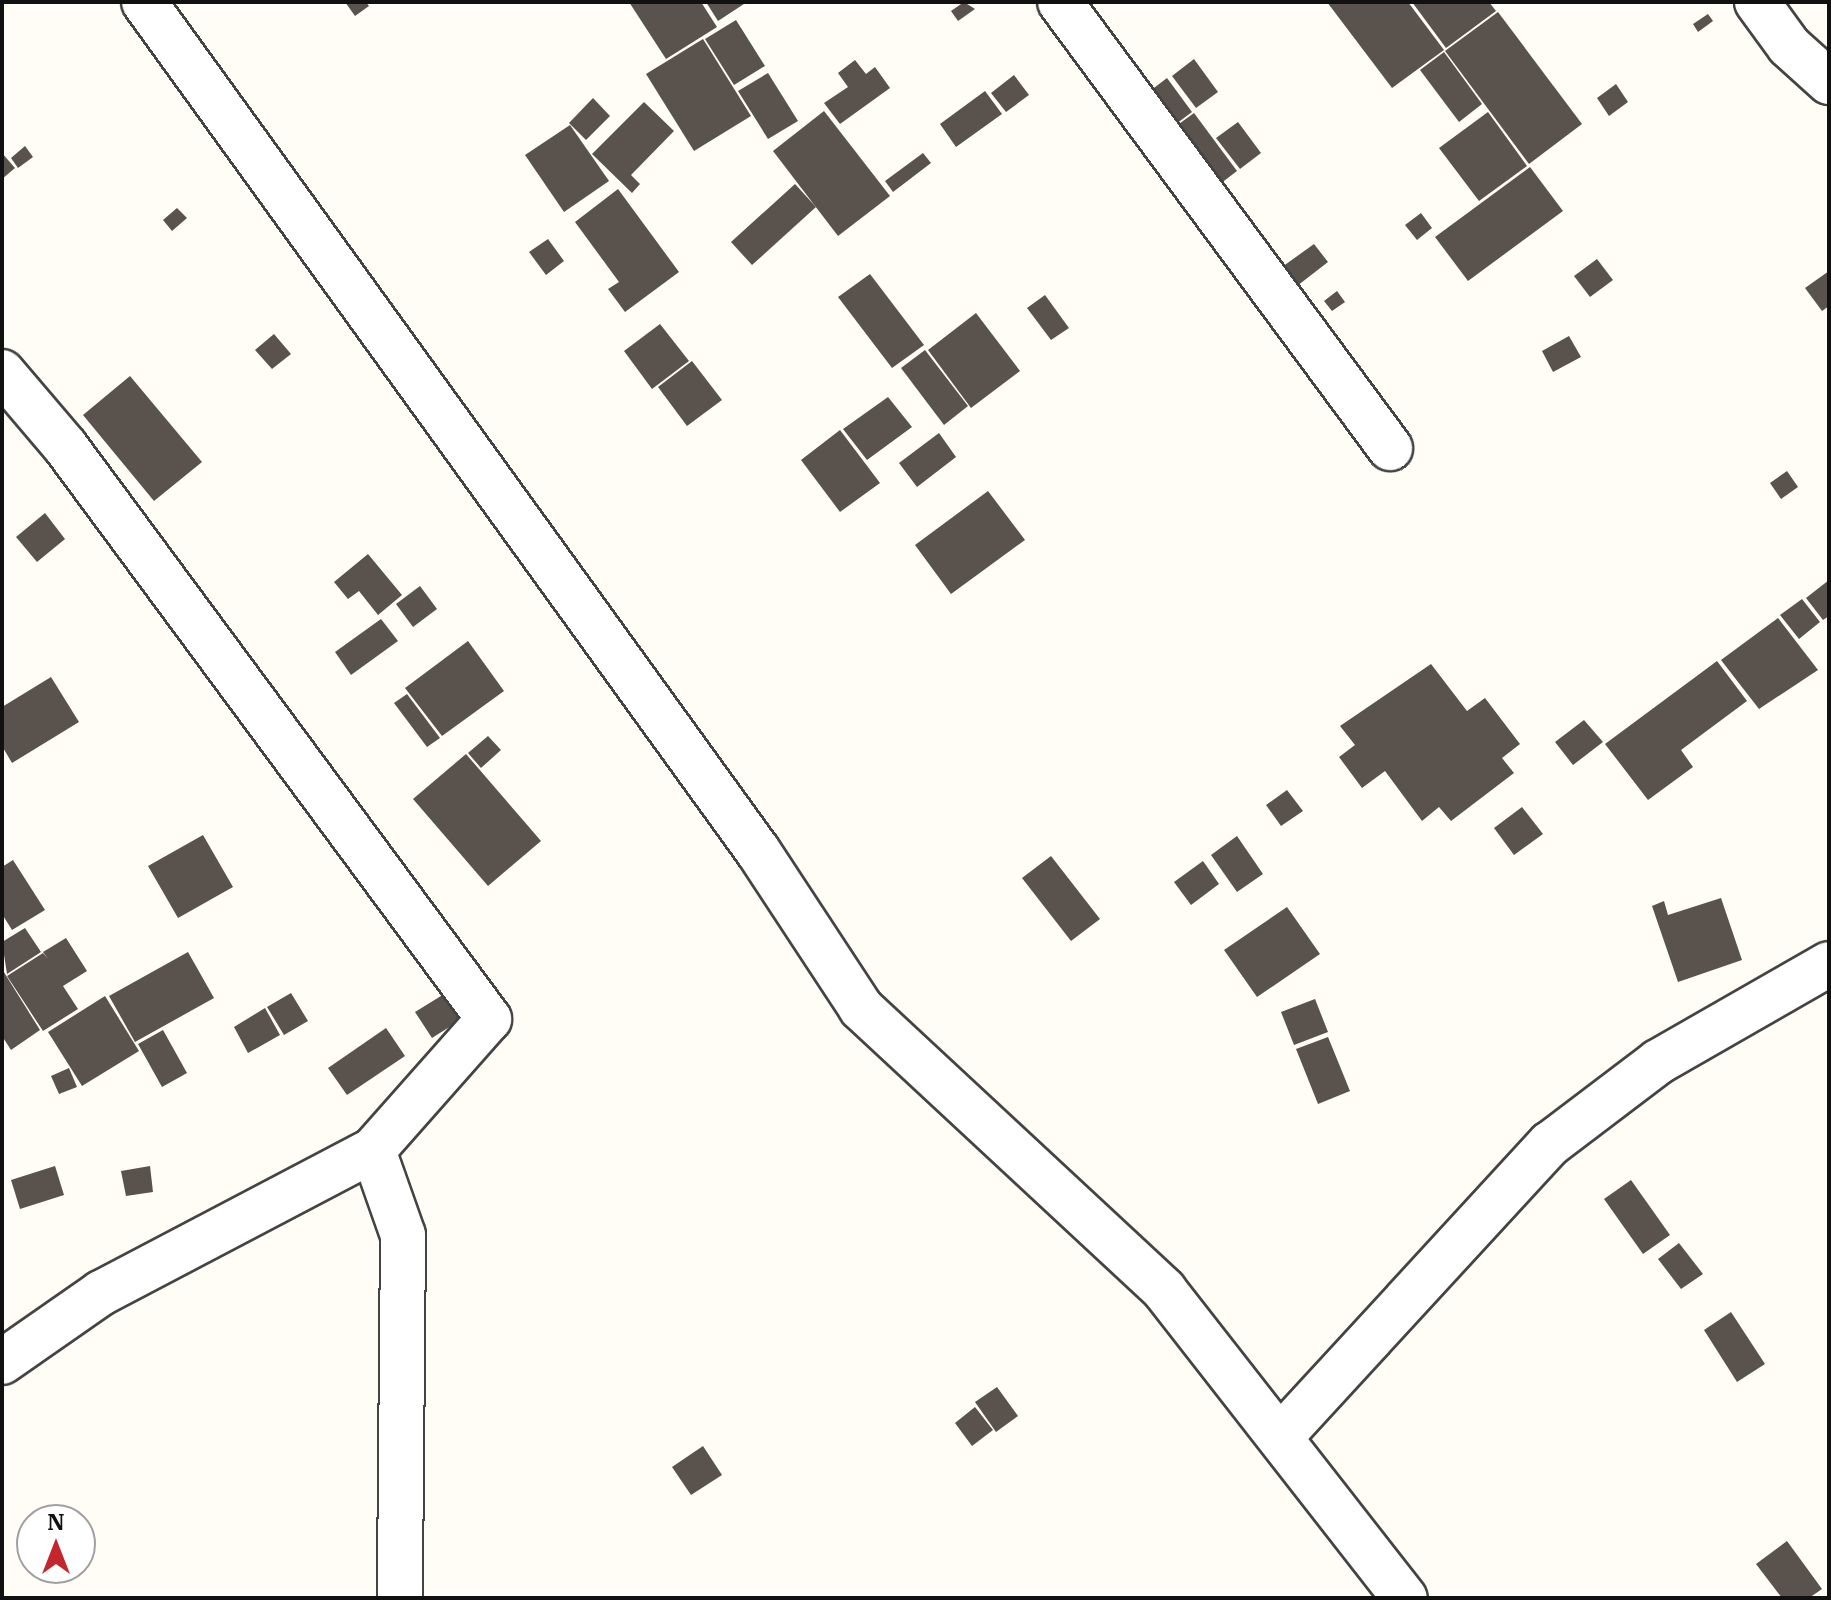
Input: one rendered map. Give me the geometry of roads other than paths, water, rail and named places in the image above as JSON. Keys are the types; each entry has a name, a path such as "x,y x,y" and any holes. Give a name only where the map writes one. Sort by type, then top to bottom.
{"street":[{"path":"144,2 758,851 861,1008 1164,1290 1282,1435 1405,1598"},
{"path":"1060,2 1390,448"},
{"path":"1757,2 1789,46 1829,82"},
{"path":"2,372 65,446 489,1019 373,1150 101,1293 2,1362"},
{"path":"1282,1435 1550,1144 1658,1062 1829,964"},
{"path":"373,1150 403,1235 400,1598"}]}
